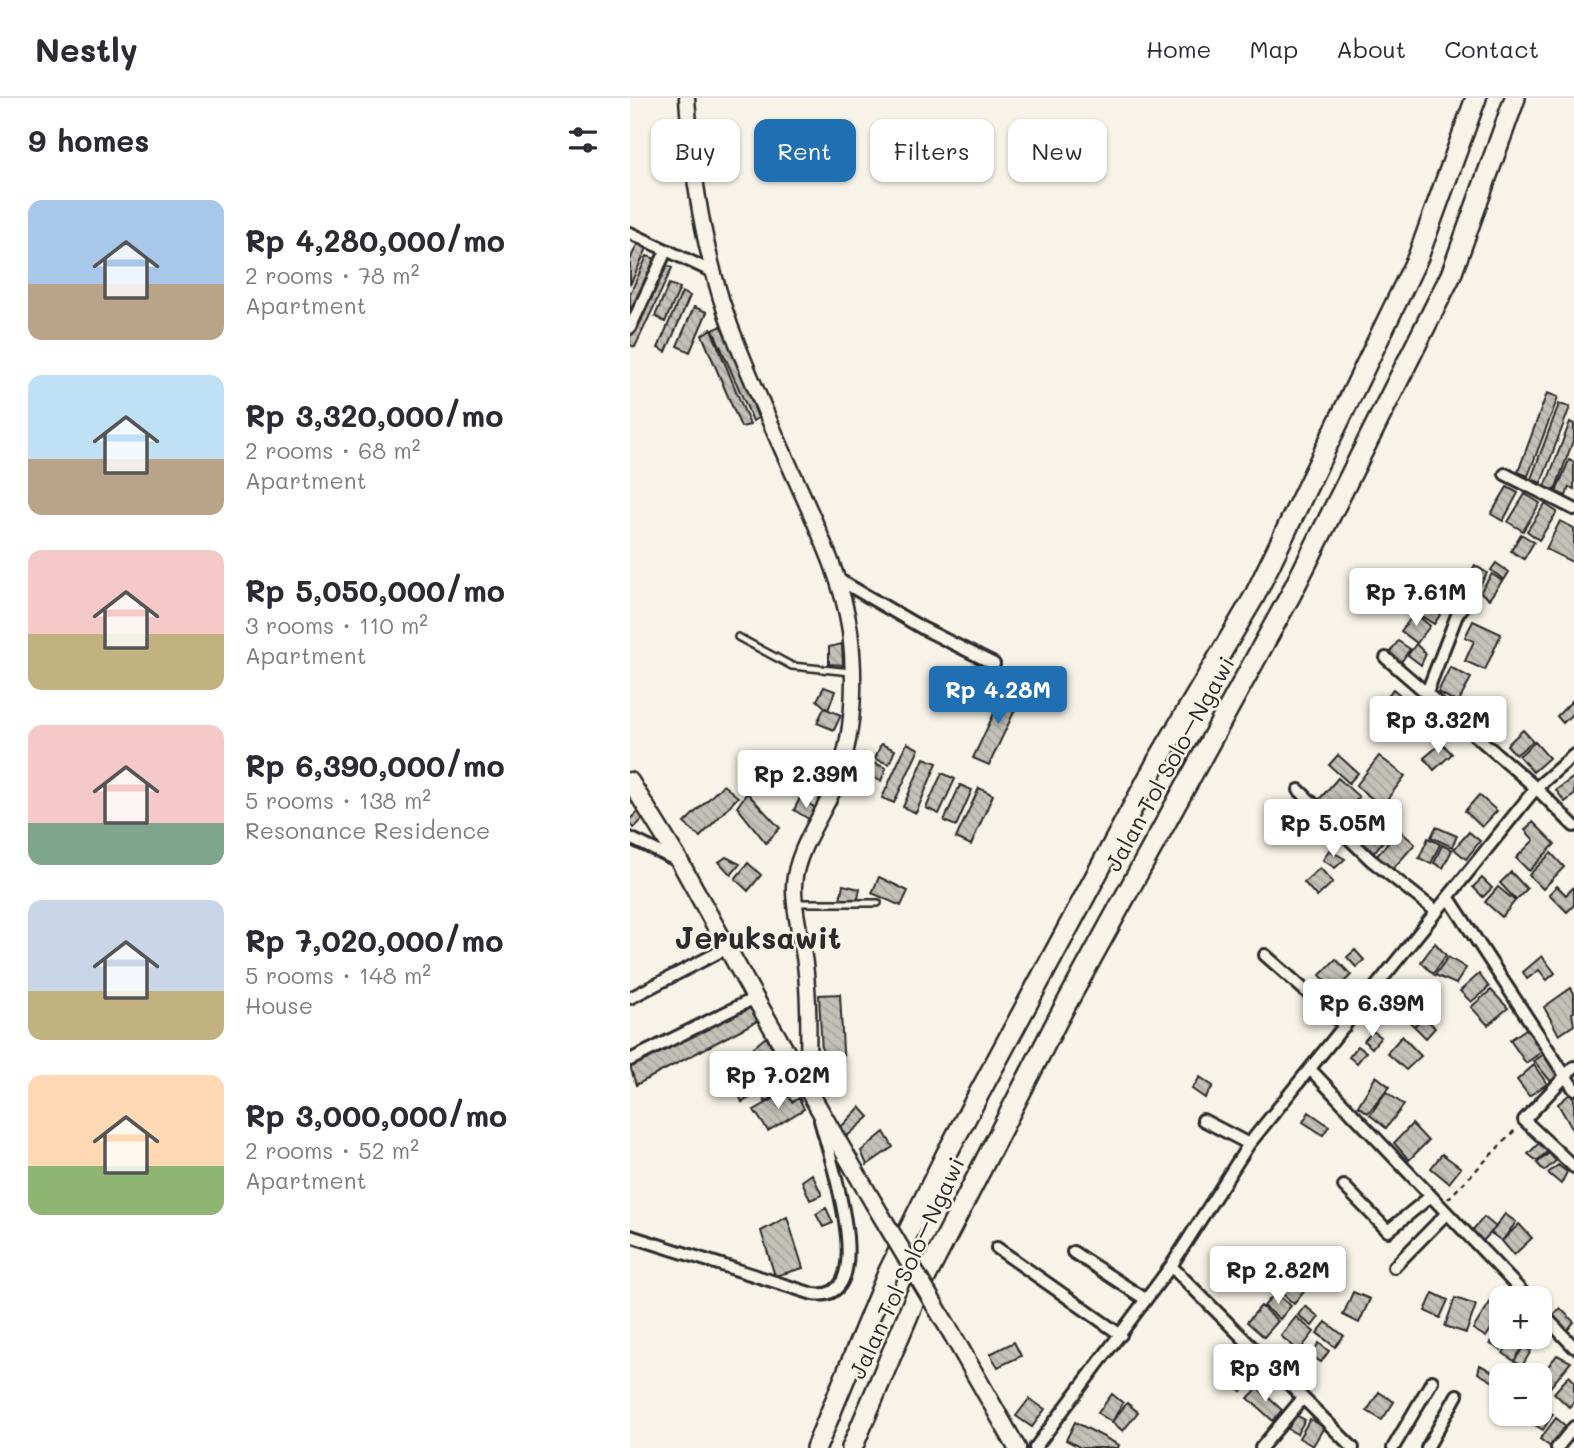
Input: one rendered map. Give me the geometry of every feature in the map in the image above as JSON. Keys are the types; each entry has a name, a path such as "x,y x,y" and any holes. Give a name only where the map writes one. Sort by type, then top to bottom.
{"highway":[{"name":"Jalan Tol Solo–Ngawi","path":"816,1448 888,1273 946,1155 1158,761 1254,597 1418,257 1476,98"},
{"name":"Jalan Tol Solo–Ngawi","path":"852,1448 916,1296 1058,1019 1296,585 1445,287 1515,98"}],"main road":[{"path":"630,781 680,863 818,1110 1017,1448"}],"street":[{"path":"687,98 692,169 713,272 739,349 821,537 836,578 849,631 850,734 841,771 798,867 794,885 809,1013 808,1091"},
{"path":"630,233 713,272"},
{"path":"630,328 666,251"},
{"path":"1506,474 1574,509"},
{"path":"836,578 922,628 994,664"},
{"path":"1427,692 1457,615 1463,607"},
{"path":"1386,658 1536,788 1574,826"},
{"path":"1035,1448 1171,1266 1250,1144 1536,788 1574,755"},
{"path":"1299,790 1371,860 1437,912"},
{"path":"630,838 680,863"},
{"path":"1449,898 1570,1072 1574,1089"},
{"path":"630,998 727,948"},
{"path":"1265,955 1345,1026"},
{"path":"630,1060 755,998"},
{"path":"1310,1069 1517,1286"},
{"path":"1570,1072 1524,1121 1574,1167"},
{"path":"630,1236 813,1294 824,1296 836,1290 845,1274 846,1225 818,1110"},
{"path":"1203,1120 1250,1144"},
{"path":"1344,1185 1388,1231 1431,1196"},
{"path":"1394,1267 1444,1210"},
{"path":"997,1248 1121,1335"},
{"path":"1073,1252 1145,1299"},
{"path":"1171,1266 1353,1448"},
{"path":"1552,1324 1574,1347"},
{"path":"1393,1448 1432,1381"},
{"path":"1427,1448 1457,1395"},
{"path":"1261,1448 1303,1398"},
{"path":"1556,1448 1574,1427"}],"lane":[{"path":"737,638 792,666 851,672"},
{"path":"796,903 877,903"}],"path":[{"path":"1444,1210 1524,1121"}],"building":[{"path":"638,242 648,246 630,285 630,260"},
{"path":"647,256 656,259 630,314 630,294"},
{"path":"664,264 672,268 635,347 630,345 630,337"},
{"path":"669,284 680,288 665,322 655,316"},
{"path":"682,292 690,296 666,352 658,348"},
{"path":"694,307 707,312 690,352 677,346"},
{"path":"724,325 758,418 753,421 713,330"},
{"path":"711,329 750,425 741,427 702,335"},
{"path":"1547,393 1558,397 1528,476 1518,472"},
{"path":"1559,404 1570,407 1541,483 1531,479"},
{"path":"1570,422 1574,424 1574,438 1555,490 1545,487"},
{"path":"1569,460 1574,462 1574,489 1569,487 1566,496 1556,492"},
{"path":"1507,487 1518,493 1503,521 1491,514"},
{"path":"1525,494 1540,503 1523,531 1508,522"},
{"path":"1545,504 1557,512 1539,540 1527,531"},
{"path":"1560,521 1574,528 1574,563 1546,549"},
{"path":"1521,534 1534,542 1524,559 1511,551"},
{"path":"1496,563 1509,572 1504,580 1491,570"},
{"path":"1475,565 1487,573 1477,590 1465,582"},
{"path":"1492,574 1502,581 1489,599 1480,592"},
{"path":"1453,577 1471,589 1460,607 1441,595"},
{"path":"1427,598 1444,609 1434,624 1417,613"},
{"path":"1415,613 1430,626 1417,643 1401,631"},
{"path":"1473,621 1501,634 1485,670 1465,661 1474,641 1465,637"},
{"path":"1398,641 1410,649 1399,665 1387,656"},
{"path":"842,644 843,665 829,664 829,647"},
{"path":"1416,644 1426,654 1421,665 1408,655"},
{"path":"1450,667 1471,678 1458,703 1438,692"},
{"path":"1007,686 1023,693 989,765 973,758"},
{"path":"824,687 835,691 828,710 817,700"},
{"path":"1393,689 1405,699 1391,717 1379,708"},
{"path":"1573,700 1574,712 1563,723 1557,716"},
{"path":"824,708 841,715 834,730 817,723"},
{"path":"1523,730 1533,741 1516,755 1507,745"},
{"path":"1535,742 1549,758 1533,772 1519,756"},
{"path":"907,743 919,749 894,803 882,798"},
{"path":"1442,743 1452,754 1434,770 1424,758"},
{"path":"881,744 895,750 889,764 875,759"},
{"path":"1338,755 1358,773 1349,783 1329,765"},
{"path":"1379,756 1405,776 1382,806 1356,786"},
{"path":"924,758 937,763 916,813 903,807"},
{"path":"874,763 886,768 881,781 869,776"},
{"path":"942,773 955,779 939,814 926,808"},
{"path":"1574,777 1574,795 1565,802 1556,790"},
{"path":"1338,778 1359,797 1338,820 1317,802"},
{"path":"723,785 738,797 700,837 684,823"},
{"path":"960,785 972,790 956,826 944,821"},
{"path":"979,788 993,795 971,845 956,838"},
{"path":"747,793 780,828 766,843 737,807"},
{"path":"1479,795 1497,811 1482,827 1465,811"},
{"path":"800,798 817,809 812,821 794,810"},
{"path":"640,810 645,817 634,828 630,825 630,819"},
{"path":"1386,811 1399,822 1371,856 1358,844"},
{"path":"1533,822 1555,844 1529,871 1516,858 1534,840 1525,830"},
{"path":"1436,827 1457,836 1452,847 1431,837"},
{"path":"1399,830 1415,844 1391,871 1376,857"},
{"path":"1469,832 1480,841 1466,859 1454,849"},
{"path":"1428,838 1440,844 1431,864 1419,858"},
{"path":"1442,845 1452,850 1443,868 1434,863"},
{"path":"1329,850 1345,859 1335,868 1323,860"},
{"path":"1551,853 1564,867 1543,889 1529,875"},
{"path":"726,857 740,864 731,875 719,862"},
{"path":"748,863 761,875 748,891 735,879"},
{"path":"1320,868 1333,882 1317,897 1304,882"},
{"path":"1511,872 1527,889 1516,900 1500,883"},
{"path":"879,877 908,891 901,906 872,893"},
{"path":"1482,878 1492,888 1483,897 1473,887"},
{"path":"843,885 860,889 857,903 840,899"},
{"path":"1557,886 1566,895 1574,887 1574,905 1567,912 1549,894"},
{"path":"1498,887 1515,901 1502,917 1485,902"},
{"path":"1435,943 1446,955 1433,974 1421,962"},
{"path":"1355,950 1364,960 1356,967 1347,957"},
{"path":"1542,956 1555,973 1547,980 1539,970 1527,979 1523,972"},
{"path":"1448,957 1466,968 1456,984 1435,975"},
{"path":"1336,959 1351,975 1335,991 1320,975"},
{"path":"1479,974 1489,987 1471,1002 1460,991"},
{"path":"1397,986 1403,995 1391,1011 1382,1005"},
{"path":"1571,988 1574,993 1574,1025 1559,1035 1544,1007"},
{"path":"1491,990 1508,1008 1488,1025 1471,1007"},
{"path":"840,994 845,1089 824,1091 819,995"},
{"path":"1421,997 1432,1010 1414,1026 1403,1016"},
{"path":"749,1004 759,1020 636,1085 630,1066"},
{"path":"1425,1017 1435,1028 1426,1038 1414,1026"},
{"path":"1529,1027 1543,1051 1526,1063 1510,1040"},
{"path":"1373,1031 1381,1037 1372,1048 1364,1041"},
{"path":"1402,1036 1421,1056 1406,1070 1387,1053"},
{"path":"766,1037 780,1062 743,1085 731,1066"},
{"path":"1358,1046 1366,1052 1357,1063 1349,1057"},
{"path":"1547,1052 1562,1073 1552,1083 1534,1061"},
{"path":"782,1062 790,1073 779,1083 783,1091 765,1102 761,1092 742,1102 737,1090"},
{"path":"1534,1065 1547,1084 1529,1096 1517,1080"},
{"path":"1376,1076 1390,1087 1368,1113 1358,1106"},
{"path":"1200,1077 1213,1086 1205,1098 1192,1089"},
{"path":"786,1092 792,1102 799,1098 804,1109 768,1131 754,1110"},
{"path":"1386,1092 1404,1105 1386,1128 1370,1115"},
{"path":"1571,1093 1574,1099 1574,1132 1558,1104"},
{"path":"860,1107 869,1117 846,1137 839,1129"},
{"path":"1309,1112 1329,1126 1323,1135 1303,1122"},
{"path":"1412,1124 1428,1141 1409,1160 1394,1143"},
{"path":"884,1132 893,1147 867,1165 861,1151"},
{"path":"1540,1142 1549,1150 1537,1161 1528,1154"},
{"path":"1549,1153 1556,1161 1544,1171 1537,1163"},
{"path":"1442,1154 1461,1168 1449,1183 1431,1168"},
{"path":"1558,1165 1567,1172 1561,1184 1548,1173"},
{"path":"812,1174 822,1195 810,1200 802,1181"},
{"path":"826,1208 833,1223 823,1227 816,1214"},
{"path":"1505,1214 1516,1222 1502,1241 1491,1233"},
{"path":"787,1217 803,1268 775,1276 761,1231"},
{"path":"1484,1217 1496,1227 1481,1243 1470,1233"},
{"path":"1519,1224 1532,1238 1514,1255 1502,1241"},
{"path":"1290,1274 1307,1288 1294,1304 1277,1289"},
{"path":"1353,1292 1370,1299 1359,1323 1343,1315"},
{"path":"1275,1293 1291,1306 1280,1319 1264,1306"},
{"path":"1433,1293 1448,1300 1440,1318 1425,1311"},
{"path":"1455,1298 1476,1305 1466,1333 1445,1326"},
{"path":"1489,1304 1489,1332 1486,1337 1473,1329"},
{"path":"1261,1306 1278,1321 1264,1337 1247,1322"},
{"path":"1305,1306 1319,1317 1312,1326 1298,1315"},
{"path":"1560,1308 1574,1322 1565,1333 1552,1317"},
{"path":"1296,1317 1314,1332 1299,1351 1281,1336"},
{"path":"1326,1322 1344,1336 1335,1347 1317,1333"},
{"path":"1014,1342 1021,1356 998,1367 990,1354"},
{"path":"1319,1343 1329,1351 1321,1362 1311,1355"},
{"path":"1506,1349 1522,1349 1514,1361 1503,1353"},
{"path":"1522,1349 1531,1351 1524,1363 1514,1361"},
{"path":"1557,1355 1571,1362 1552,1385 1552,1363"},
{"path":"1480,1365 1489,1370 1489,1379 1478,1373"},
{"path":"1253,1367 1274,1375 1270,1385 1249,1376"},
{"path":"1243,1368 1251,1379 1241,1391 1231,1383"},
{"path":"1569,1376 1574,1381 1574,1402 1569,1407 1554,1393"},
{"path":"1258,1388 1282,1410 1273,1421 1248,1398"},
{"path":"1379,1392 1394,1402 1382,1420 1367,1411"},
{"path":"1112,1394 1123,1403 1112,1422 1098,1413"},
{"path":"1029,1399 1045,1409 1032,1427 1016,1416"},
{"path":"1127,1403 1138,1412 1123,1431 1112,1422"},
{"path":"1296,1415 1305,1420 1297,1434 1288,1429"},
{"path":"1556,1418 1567,1427 1552,1448 1540,1439"},
{"path":"1310,1419 1324,1427 1313,1446 1299,1438"},
{"path":"1075,1422 1119,1445 1118,1448 1081,1448 1066,1440"}],"district":[{"name":"Jeruksawit","path":"758,939"}]}
